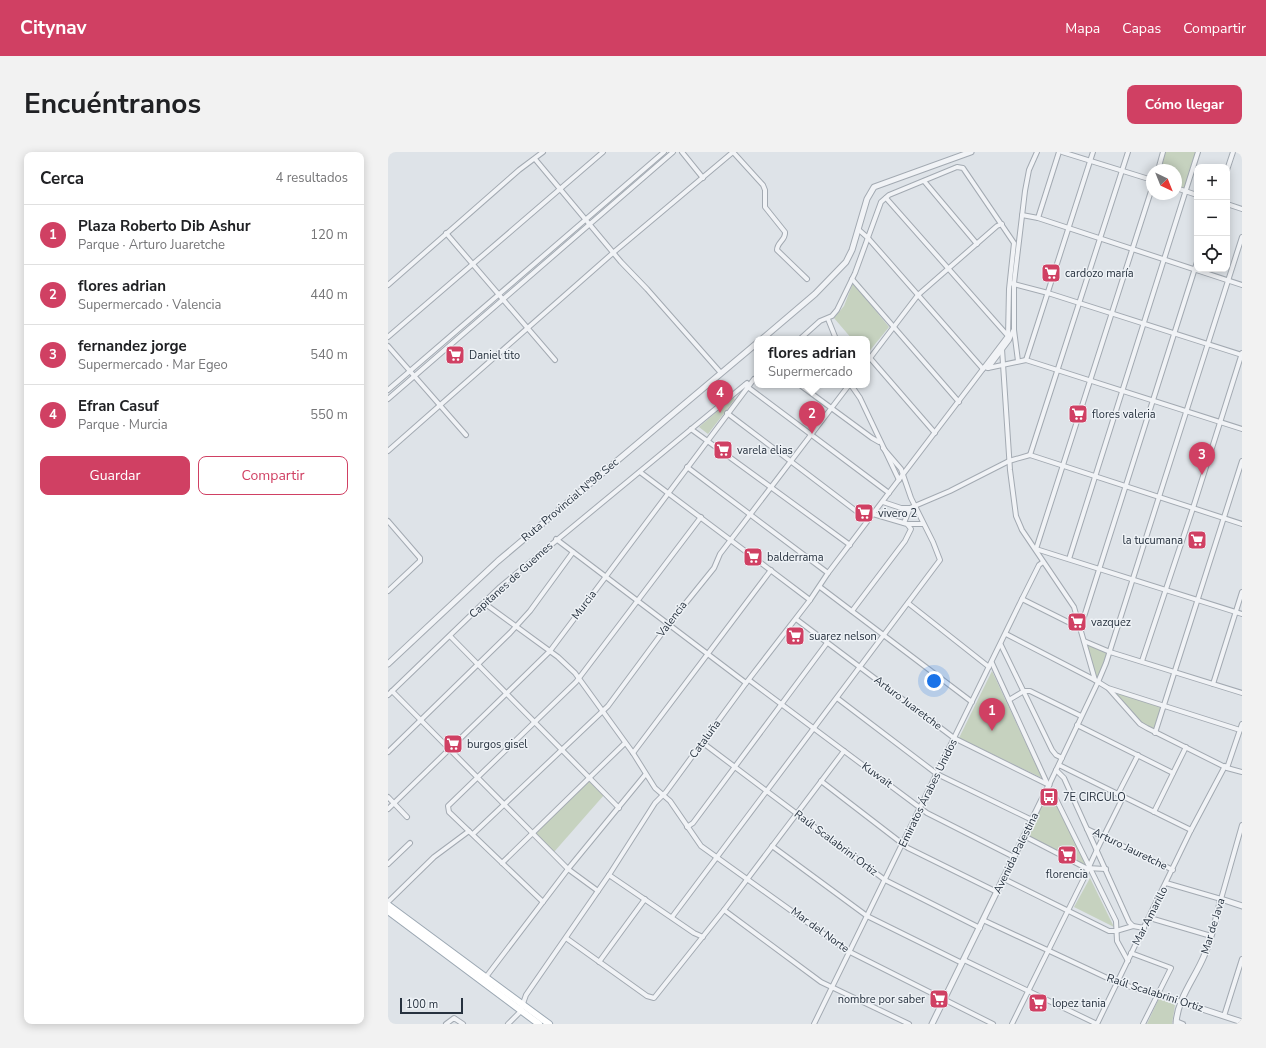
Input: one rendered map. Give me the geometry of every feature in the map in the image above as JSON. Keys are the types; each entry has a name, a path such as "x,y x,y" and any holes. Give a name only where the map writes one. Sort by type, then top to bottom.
{"main road":[{"path":"389,903 486,977 522,1007 539,1024"},
{"path":"388,911 522,1007 549,1024"}],"street":[{"path":"388,285 519,170 543,152"},
{"path":"388,337 603,152"},
{"path":"388,390 664,152"},
{"path":"388,399 673,152"},
{"path":"682,152 703,178"},
{"path":"388,451 614,252 733,152 764,187 765,207 785,232 785,237 778,245 778,250 801,275 807,279"},
{"path":"766,336 815,294 842,267 849,257 859,230 867,199 874,187 971,152"},
{"path":"1018,361 1014,330 1012,283 1019,244 1026,181 1037,152"},
{"path":"1038,218 1059,152"},
{"path":"1062,152 1146,178"},
{"path":"1026,360 1093,152"},
{"path":"1030,455 1128,152"},
{"path":"1160,164 1163,152"},
{"path":"1069,559 1121,390 1144,323 1198,152"},
{"path":"1229,164 1233,152"},
{"path":"535,159 614,252 721,373"},
{"path":"803,336 820,321 828,319 837,310 852,279 880,205 886,198 956,167 962,167 1014,243 1008,336 985,368"},
{"path":"924,181 977,244"},
{"path":"1182,190 1194,193"},
{"path":"886,198 1008,336"},
{"path":"1036,549 1148,200"},
{"path":"1230,205 1242,209"},
{"path":"1022,216 1038,218 1194,270"},
{"path":"870,357 918,295 948,268 1002,224"},
{"path":"859,230 868,238 985,368"},
{"path":"446,233 555,360"},
{"name":"Avenida Palestina","path":"932,1024 1059,765 1110,652 1242,237"},
{"path":"1014,243 1019,244"},
{"path":"1080,626 1194,272"},
{"path":"1202,272 1242,285"},
{"path":"852,279 959,402"},
{"path":"1012,283 1242,354 1142,662"},
{"path":"828,319 835,336"},
{"path":"985,368 1002,349 1014,330"},
{"path":"388,346 466,435"},
{"name":"Ruta Provincial Nº98 Sec","path":"388,664 498,560 754,346"},
{"path":"1002,349 1009,461 1019,523 1043,562 1074,607 1097,681"},
{"path":"985,368 1026,360 1242,429"},
{"path":"870,362 936,433"},
{"name":"Cataluña","path":"508,1024 522,1007 526,995 610,875 653,807 664,795 747,681 796,619 868,520 985,368"},
{"path":"754,378 746,385 811,436 889,493"},
{"name":"Murcia","path":"388,809 550,651 668,493 746,385"},
{"name":"Capitanes de Guemes","path":"388,695 500,587 556,539 746,385"},
{"path":"804,388 831,409 880,442"},
{"name":"Valencia","path":"389,903 434,857 471,833 505,804 603,711 668,625 714,568 720,554 752,515 848,388"},
{"path":"852,388 860,398 899,480"},
{"path":"726,413 868,520"},
{"path":"692,429 850,545"},
{"path":"672,917 940,560 933,542 914,505 899,466 883,448"},
{"path":"883,502 901,508 910,508 950,491 1009,461 1030,455 1242,524"},
{"path":"1156,733 1174,672 1242,461"},
{"path":"687,467 828,573"},
{"path":"640,472 810,600"},
{"path":"906,523 910,508"},
{"path":"873,514 906,523 923,524"},
{"path":"543,902 471,833 450,812 448,808 579,678 701,517"},
{"path":"388,521 420,558 420,561 388,591"},
{"path":"852,611 905,541 911,529 906,523"},
{"name":"Kuwait","path":"556,539 707,654 814,728 927,813 1014,857"},
{"path":"1036,549 1242,614"},
{"path":"388,752 479,665 516,627 573,552"},
{"name":"Emiratos Árabes Unidos","path":"814,1024 1001,645 1022,599 1039,565 1043,562"},
{"path":"633,753 771,570"},
{"path":"820,586 972,702"},
{"path":"1212,684 1242,592"},
{"path":"1022,599 1074,625 1080,626"},
{"path":"484,603 550,651 579,678 633,753 655,788 670,801 687,827 693,823 827,643"},
{"path":"908,603 990,665 1009,700 1048,786 1055,797 1116,922 1118,941 1128,961"},
{"name":"Arturo Juaretche","path":"796,619 954,738 1048,786"},
{"path":"1006,634 1108,688 1240,730"},
{"path":"450,636 619,808"},
{"path":"1084,641 1110,652 1242,693"},
{"path":"1001,645 1052,750 1056,755 1062,758"},
{"path":"1108,688 1140,724 1226,767 1242,772"},
{"path":"392,691 568,869 598,891"},
{"path":"1009,700 1024,691 1030,691 1081,716"},
{"path":"837,698 937,774 1032,820"},
{"name":"Mar Amarillo","path":"1097,1024 1118,983 1131,953 1150,918 1191,830 1226,767 1242,724"},
{"path":"1077,725 1173,773"},
{"path":"502,863 625,742"},
{"name":"Raúl Scalabrini Ortiz","path":"702,743 885,880 980,928"},
{"path":"1154,812 1186,747"},
{"path":"566,938 647,996 654,998 724,910 844,751"},
{"path":"1118,794 1138,755"},
{"path":"1059,765 1191,830"},
{"path":"1056,770 1064,778 1129,922 1133,926"},
{"path":"486,977 568,869 619,808 645,774"},
{"path":"821,781 903,844 997,892"},
{"path":"388,797 407,817"},
{"path":"1012,1024 1090,867 1096,848 1104,837 1123,797"},
{"name":"Mar de Java","path":"1176,1022 1181,1002 1204,956 1211,936 1242,824"},
{"name":"Mar del Norte","path":"687,827 698,843 849,952 944,1000 949,1004 993,1024"},
{"name":"Arturo Jauretche","path":"1087,829 1173,870"},
{"path":"1024,836 1090,867 1106,869"},
{"path":"388,864 410,843"},
{"path":"772,846 867,916 1029,990 1097,1024"},
{"path":"610,875 694,933 703,937"},
{"path":"1004,879 1109,931 1116,931 1133,926 1144,928"},
{"name":"Arturo Jauretche","path":"1166,883 1242,906"},
{"path":"599,962 645,899"},
{"path":"724,910 815,978 909,1024"},
{"path":"1150,918 1211,936"},
{"name":"Raúl Scalabrini Ortiz","path":"983,920 1118,983 1242,1022"},
{"path":"1131,953 1171,968 1144,1024"},
{"path":"1224,1016 1242,959"},
{"path":"446,1024 454,1018 463,1024"},
{"path":"1176,1022 1183,1024"}],"green space":[{"path":"1164,152 1197,152 1185,190 1182,189 1182,164 1160,164"},
{"path":"853,283 889,327 870,350 870,336 849,336 834,318 844,306"},
{"path":"733,398 735,399 708,434 699,427"},
{"path":"1085,642 1109,652 1098,682 1096,679"},
{"path":"992,671 1042,778 959,738"},
{"path":"1109,689 1163,706 1155,732 1143,725"},
{"path":"588,780 604,795 554,852 535,833"},
{"path":"1047,790 1051,792 1088,865 1087,868 1027,835"},
{"path":"1090,878 1114,927 1074,907"},
{"path":"1159,998 1175,1005 1172,1024 1147,1024"}],"place":[{"name":"cardozo maría","path":"1051,273"},
{"name":"Daniel tito","path":"455,355"},
{"name":"Efran Casuf","path":"720,413"},
{"name":"flores valeria","path":"1078,414"},
{"name":"flores adrian","path":"812,434"},
{"name":"varela elias","path":"723,450"},
{"name":"fernandez jorge","path":"1202,475"},
{"name":"vivero 2","path":"864,513"},
{"name":"la tucumana","path":"1197,540"},
{"name":"balderrama","path":"753,557"},
{"name":"vazquez","path":"1077,622"},
{"name":"suarez nelson","path":"795,636"},
{"name":"Plaza Roberto Dib Ashur","path":"992,731"},
{"name":"burgos gisel","path":"453,744"},
{"name":"7E CIRCULO","path":"1049,797"},
{"name":"florencia","path":"1067,855"},
{"name":"nombre por saber","path":"939,999"},
{"name":"lopez tania","path":"1038,1003"}]}
